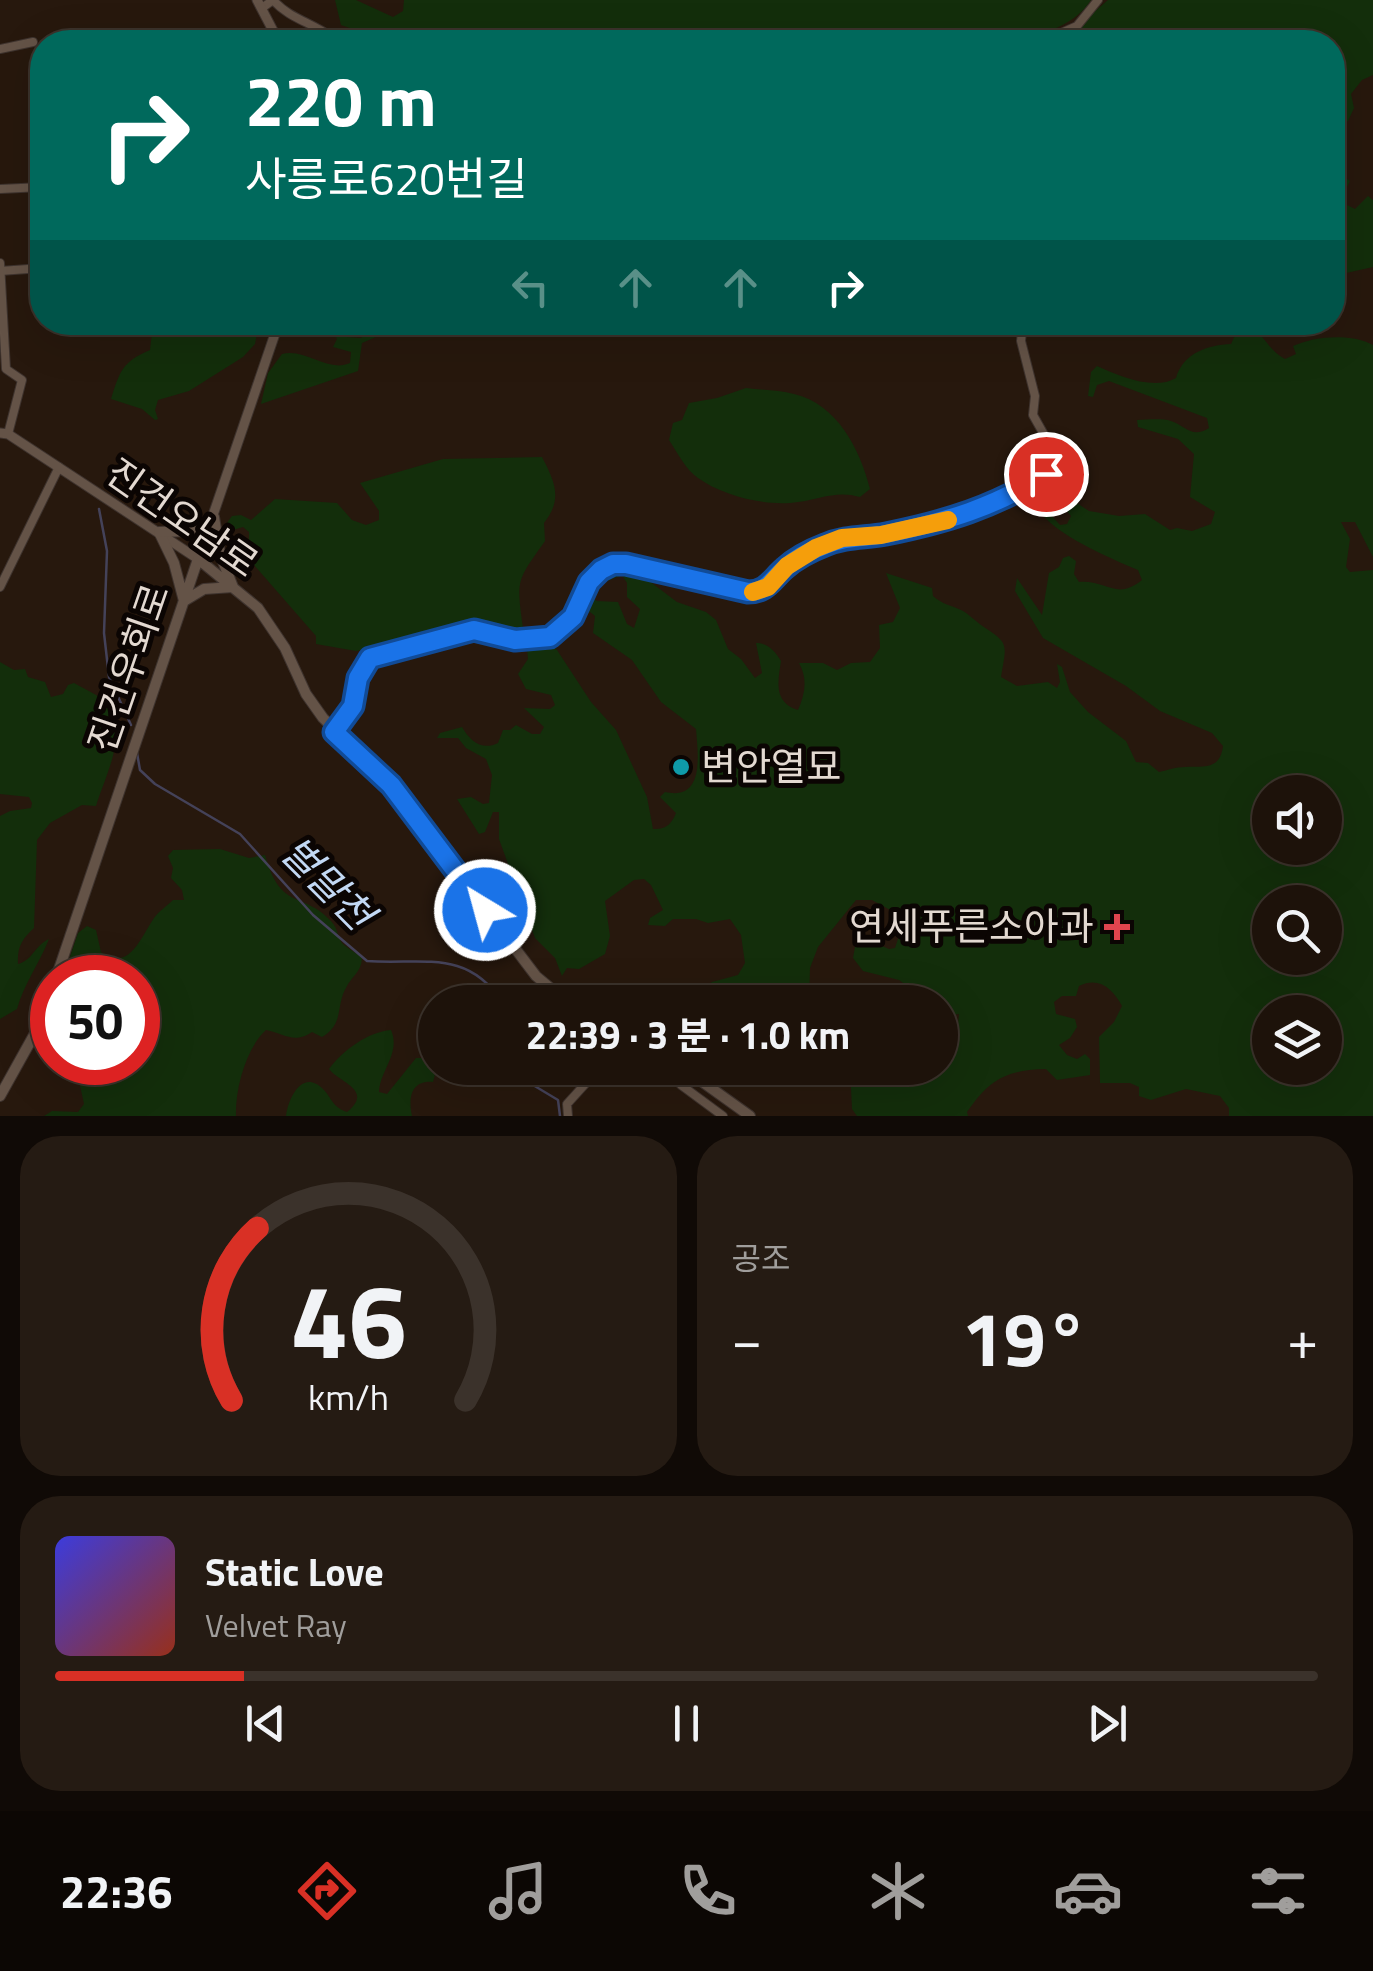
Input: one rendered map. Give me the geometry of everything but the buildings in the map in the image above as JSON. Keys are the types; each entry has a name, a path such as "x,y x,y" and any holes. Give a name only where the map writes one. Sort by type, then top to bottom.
{"main road":[{"path":"214,517 220,554 233,587 204,588 184,601 174,563 159,532 191,531 214,517"},
{"name":"진건오남로","path":"198,560 233,587 270,624 314,707 334,732 391,785 545,985"},
{"name":"진건우회로","path":"64,955 198,560"},
{"path":"0,1096 30,1042"},
{"path":"708,1085 750,1116"}],"street":[{"path":"273,30 260,4 273,0 286,14 321,30"},
{"path":"1068,30 1078,26 1098,0"},
{"path":"0,49 30,43"},
{"path":"0,190 30,189"},
{"path":"0,263 6,368 22,380 4,433"},
{"path":"0,270 30,269"},
{"name":"진건우회로","path":"198,560 275,335"},
{"path":"334,732 353,706 358,678 370,658 474,630 515,640 550,637 573,617 589,582 613,564 759,592 787,566 842,538 881,535 953,518 1012,497 1046,474 1050,447 1033,415 1035,396 1022,335"},
{"name":"진건오남로","path":"4,433 198,560"},
{"path":"0,587 59,467"},
{"path":"568,1116 567,1104 584,1085"},
{"path":"681,1085 723,1116"}],"green space":[{"path":"335,0 356,0 393,17 403,11 404,0 1091,0 1080,13 1051,30 353,30 341,25"},
{"path":"1108,0 1373,0 1373,75 1362,80 1351,94 1354,108 1345,122 1345,30 1065,30 1085,20"},
{"path":"1368,196 1373,200 1373,267 1345,273 1345,200 1355,209"},
{"path":"152,335 257,335 255,344 243,357 189,391 158,400 155,420 142,409 111,399 123,368 150,350"},
{"path":"335,335 376,335 362,343 358,371 261,404 268,373 282,354 300,354 333,365 350,363 351,352 333,347"},
{"path":"1235,335 1261,335 1285,359 1296,354 1293,346 1322,338 1344,337 1373,345 1373,557 1355,522 1341,522 1350,539 1346,567 1350,572 1373,570 1373,1116 1229,1116 1229,1108 1220,1096 1186,1089 1151,1100 1139,1096 1139,1087 1130,1083 1100,1083 1099,1037 1114,1022 1122,1006 1110,990 1099,983 1086,983 1079,986 1076,996 1062,996 1054,1002 1056,1014 1075,1019 1077,1027 1059,1045 1077,1059 1085,1054 1090,1059 1090,1075 1057,1080 1046,1069 1009,1074 983,1092 968,1116 857,1116 852,1109 851,1085 958,1085 958,985 906,985 863,971 853,958 855,947 864,938 889,949 895,948 899,936 892,911 872,900 856,900 818,947 810,968 810,985 708,985 738,975 745,963 741,935 730,919 708,923 673,919 665,926 648,925 650,918 663,910 651,885 644,879 634,880 605,901 610,936 605,954 579,969 567,968 562,976 555,958 535,938 499,839 499,812 493,812 485,832 479,834 457,799 471,797 489,803 492,775 486,759 466,748 458,738 437,738 440,733 462,727 473,740 487,746 498,743 503,730 516,725 540,734 544,727 524,708 550,709 555,705 551,695 526,689 518,674 528,659 527,648 549,643 616,730 647,797 653,829 670,823 676,813 660,797 665,792 687,790 693,783 698,763 696,729 661,702 632,660 593,633 595,616 590,612 578,620 582,599 589,596 597,601 618,602 627,624 634,628 640,609 627,597 627,583 622,575 605,582 600,578 614,566 640,574 677,602 706,612 716,620 728,649 755,678 762,673 756,643 771,648 781,661 781,696 798,710 804,686 799,663 823,663 837,670 851,663 870,662 880,648 879,625 893,622 900,608 886,573 932,588 936,599 964,612 997,636 1005,650 1001,677 1017,686 1048,682 1057,688 1057,664 1062,667 1070,692 1088,712 1126,741 1136,762 1148,763 1159,772 1215,763 1223,746 1212,733 1160,711 1126,686 1043,638 1015,591 1017,578 1042,615 1049,573 1069,556 1076,561 1074,574 1079,582 1125,589 1142,580 1138,570 1080,543 1041,514 1035,503 1039,502 1060,525 1067,524 1071,516 1049,490 1051,486 1089,511 1119,516 1145,514 1170,530 1192,531 1211,524 1215,512 1190,497 1194,454 1178,439 1138,427 1137,420 1167,420 1198,432 1209,428 1207,418 1109,381 1097,385 1093,397 1088,396 1091,372 1097,366 1137,381 1167,382 1176,378 1190,357 1214,346 1231,344"},
{"path":"746,388 794,394 823,407 853,444 870,489 860,497 836,495 773,503 732,495 694,475 669,440 673,423 682,420 689,403"},
{"path":"542,457 553,483 554,506 544,523 545,541 521,581 523,628 517,632 481,621 466,622 430,637 356,651 316,644 316,636 241,550 249,532 243,527 233,530 226,524 232,516 251,520 275,499 337,503 352,520 366,525 379,520 379,511 360,483 443,459"},
{"path":"0,662 14,670 25,669 28,677 45,682 51,697 63,694 74,683 108,705 117,728 116,741 96,806 82,805 50,823 37,840 34,928 18,953 18,964 30,956 30,979 17,1009 0,1019 0,816 31,808 32,803 29,797 0,794"},
{"path":"220,849 249,858 265,855 271,873 285,893 320,912 333,924 342,943 362,958 359,970 343,993 337,1020 322,1037 312,1032 295,1038 266,1030 243,1070 236,1116 44,1116 52,1111 78,1112 84,1104 80,1085 160,1085 160,955 127,955 158,913 173,900 184,900 182,890 171,878 173,868 168,856 173,850"},
{"path":"87,926 96,930 101,952 107,955 70,955 78,933"},
{"path":"49,939 41,955 31,955 40,945"},
{"path":"391,1030 393,1038 392,1054 379,1092 387,1094 418,1058 419,1085 410,1103 412,1116 286,1116 297,1088 309,1082 323,1089 335,1105 347,1112 357,1098 356,1092 329,1069 341,1055 374,1034"}],"waterway":[{"name":"벌말천","path":"99,509 107,551 104,633 109,677 131,725"},
{"name":"벌말천","path":"137,753 140,770 155,784 240,834 313,915 367,961 425,961 458,966 488,985"},
{"name":"벌말천","path":"533,1085 558,1100 560,1116"}],"slow traffic":[{"path":"753,592 768,587 787,566 816,548 842,538 881,535 948,520"}],"place":[{"name":"변안열묘","path":"681,767"},
{"name":"연세푸른소아과","path":"1117,927"}],"route":[{"path":"485,910 391,785 334,732 353,706 358,678 370,658 474,630 515,640 550,637 573,617 589,582 613,564 759,592 787,566 816,548 842,538 881,535 953,518 1012,497 1046,474"}]}
